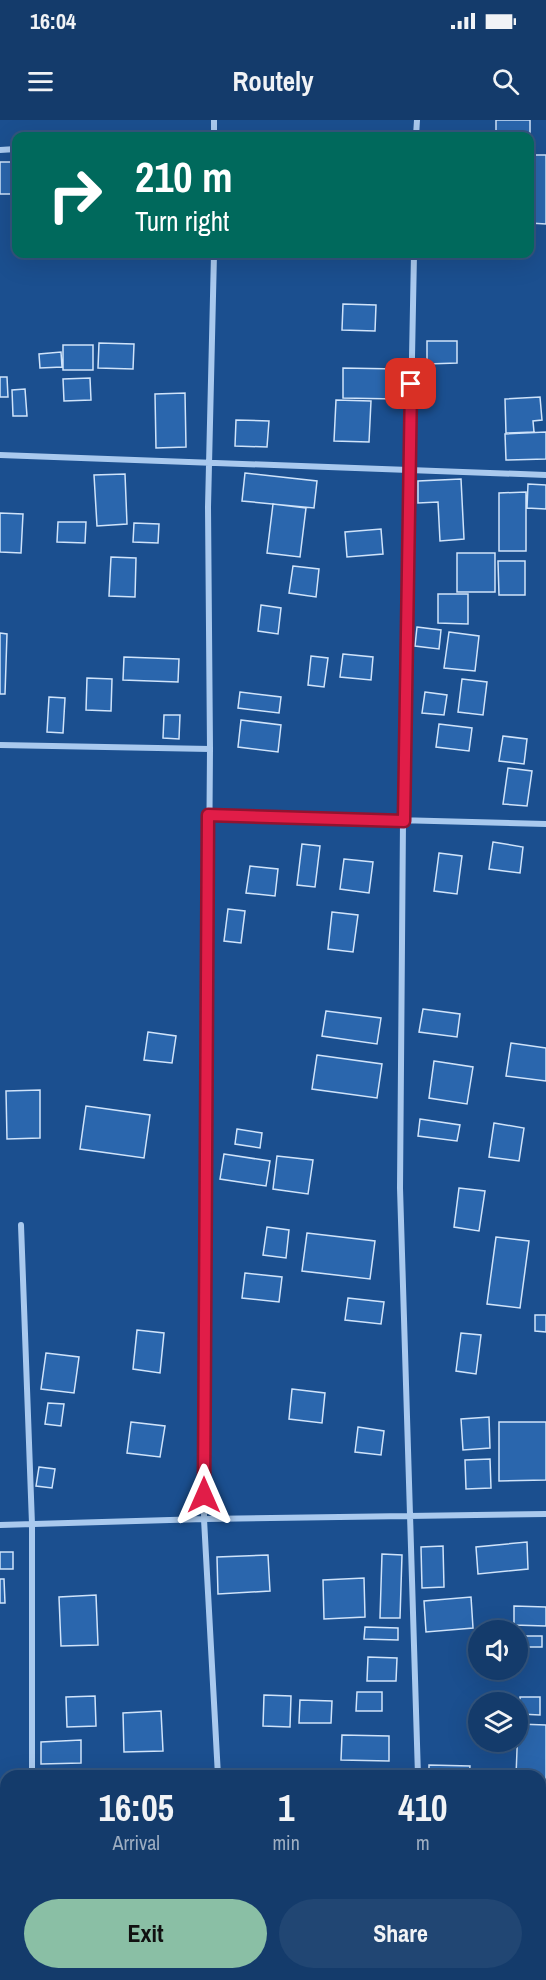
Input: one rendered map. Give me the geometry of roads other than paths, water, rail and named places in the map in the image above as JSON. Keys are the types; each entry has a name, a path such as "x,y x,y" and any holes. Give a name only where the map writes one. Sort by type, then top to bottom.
{"street":[{"path":"214,258 209,461 210,749 204,1519 218,1770"},
{"path":"414,258 399,1188 418,1770"},
{"path":"0,455 546,475"},
{"path":"0,745 210,749"},
{"path":"208,815 546,824"},
{"path":"21,1225 32,1524 32,1770"},
{"path":"0,1525 204,1519 546,1514"}]}
